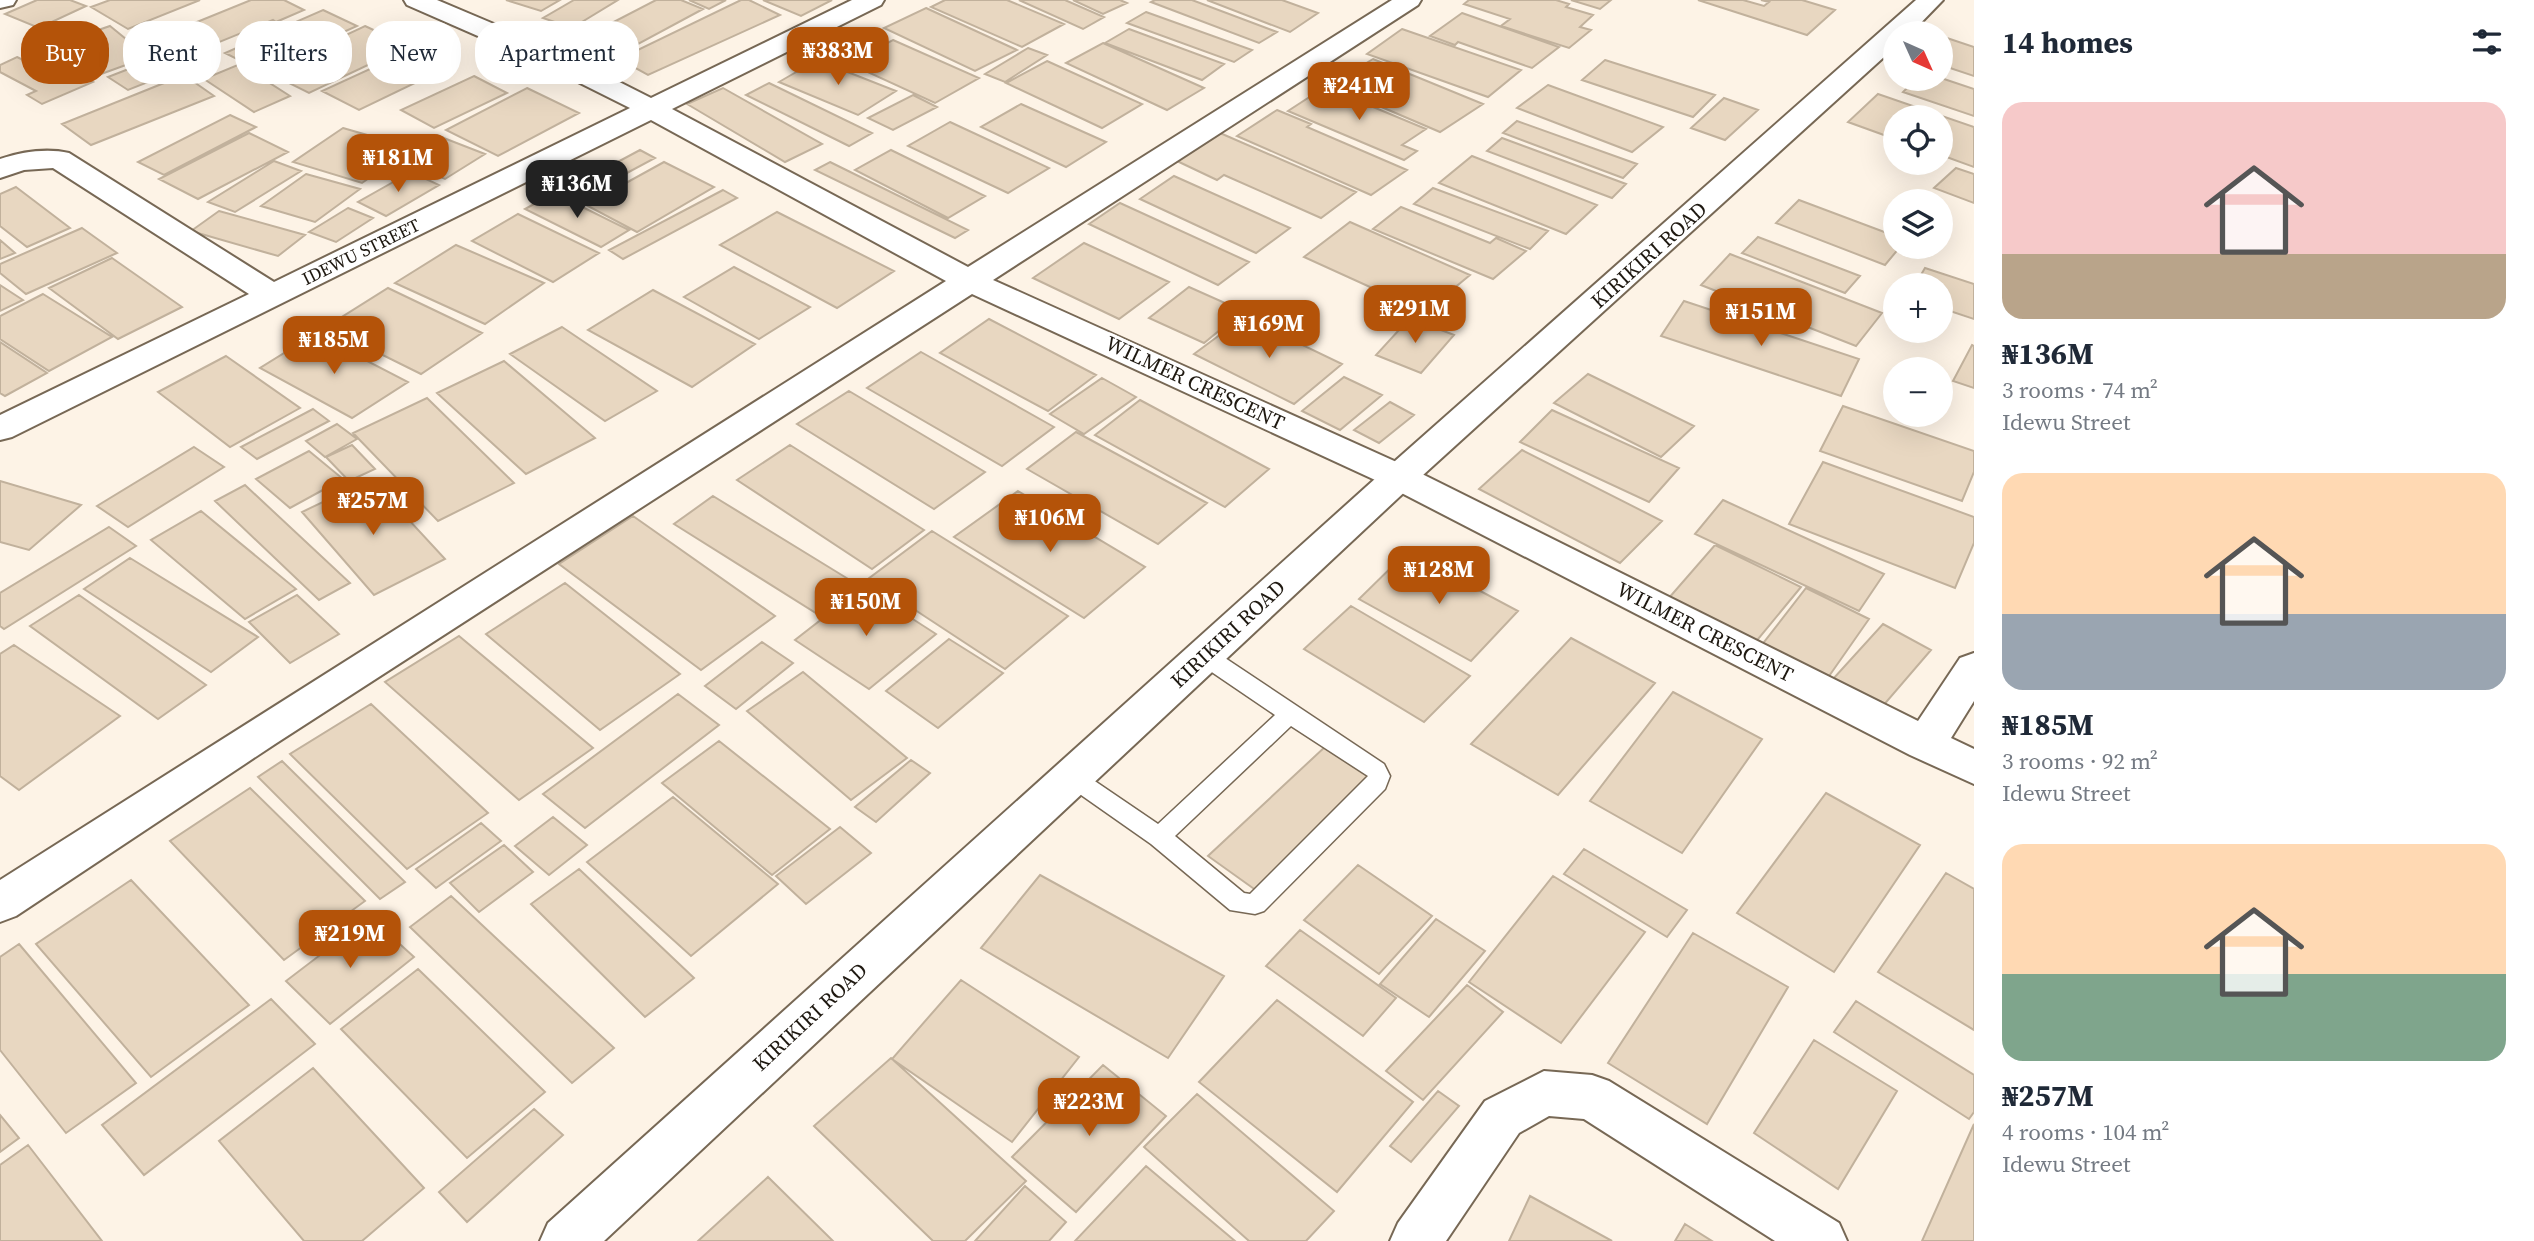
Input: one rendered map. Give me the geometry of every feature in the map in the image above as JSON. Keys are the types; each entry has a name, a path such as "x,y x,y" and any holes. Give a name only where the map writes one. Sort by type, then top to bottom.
{"street":[{"name":"WILMER CRESCENT","path":"416,0 551,58 650,108 970,281 1399,477 1974,768"},
{"name":"IDEWU STREET","path":"0,429 872,0"},
{"path":"0,904 261,733 1409,0"},
{"name":"KIRIKIRI ROAD","path":"1909,21 1931,0"},
{"name":"KIRIKIRI ROAD","path":"566,1241 1399,477 1883,46"},
{"path":"0,169 20,162 59,159 274,296"},
{"path":"1926,744 1974,668"},
{"path":"1416,1241 1503,1117 1544,1093 1591,1097 1821,1241"}],"lane":[{"path":"1072,777 1159,837 1239,903 1255,904 1377,783 1379,776 1376,770 1205,656"},
{"path":"1159,837 1290,713"}],"building":[{"path":"37,0 70,0 86,6 54,21 22,21 5,14"},
{"path":"110,0 200,0 148,21 123,21 123,26 91,7"},
{"path":"251,0 284,0 304,10 278,21 235,21 235,36 221,41 221,21 199,21"},
{"path":"506,0 560,0 541,11"},
{"path":"574,0 618,0 584,21 552,21 543,18"},
{"path":"656,0 681,0 703,9 639,44 639,21 616,21"},
{"path":"689,0 726,0 709,9"},
{"path":"741,0 749,0 780,15 648,75 639,70 639,49"},
{"path":"763,0 832,0 801,16"},
{"path":"945,0 1007,0 1064,24 1022,47 931,7"},
{"path":"1019,0 1065,0 1104,17 1083,29"},
{"path":"1073,0 1120,0 1127,3 1103,14"},
{"path":"1192,0 1277,32 1259,43 1151,2"},
{"path":"1207,0 1282,0 1318,13 1290,32"},
{"path":"1469,0 1556,0 1569,4 1566,7 1593,15 1580,27 1591,30 1569,48 1501,26 1510,19 1464,4"},
{"path":"1571,0 1611,0 1600,9"},
{"path":"1698,0 1743,0 1764,6 1769,2 1761,0 1802,0 1835,10 1807,35"},
{"path":"926,8 1017,50 975,71 884,28"},
{"path":"323,10 346,21 298,21"},
{"path":"1146,12 1252,50 1234,62 1127,23"},
{"path":"1462,13 1559,47 1532,68 1458,42 1455,45 1430,36"},
{"path":"109,26 123,37 123,66 109,71"},
{"path":"366,26 366,66 352,73 352,32"},
{"path":"1129,29 1224,64 1202,80 1105,43"},
{"path":"1402,29 1521,70 1488,97 1367,54"},
{"path":"893,40 979,78 935,103 848,63"},
{"path":"1953,40 1974,47 1974,76 1953,69"},
{"path":"1103,43 1204,88 1167,110 1066,63"},
{"path":"1028,48 1047,55 1005,82 985,74"},
{"path":"235,49 235,58 225,53"},
{"path":"17,57 21,59 21,83 0,72 0,65"},
{"path":"1373,59 1483,104 1440,132 1330,85"},
{"path":"817,60 896,91 858,115 779,82"},
{"path":"1605,60 1715,95 1693,117 1582,80"},
{"path":"1047,61 1142,104 1102,128 1006,83"},
{"path":"235,66 235,84 271,84 290,96 254,112 212,84 221,84 221,72"},
{"path":"123,71 123,84 143,84 128,90 109,77"},
{"path":"366,71 366,84 413,84 359,110 322,91 337,84 352,84 352,77"},
{"path":"474,76 475,84 490,84 507,93 434,128 401,110 461,84"},
{"path":"1953,82 1974,89 1974,116 1953,109 1953,105 1941,105 1903,92 1953,91"},
{"path":"769,83 872,133 849,146 746,95"},
{"path":"23,84 88,84 42,104 27,95 36,91"},
{"path":"162,84 197,84 214,96 91,145 62,124"},
{"path":"291,84 328,84 309,93"},
{"path":"1548,85 1663,127 1632,152 1517,108"},
{"path":"1325,87 1426,129 1402,145 1417,151 1404,160 1288,111"},
{"path":"527,88 579,113 498,156 446,130"},
{"path":"723,88 822,144 785,162 687,104"},
{"path":"1878,94 1910,105 1883,105 1883,135 1848,122"},
{"path":"913,95 937,107 893,130 868,118"},
{"path":"1724,98 1758,110 1725,140 1691,128"},
{"path":"1021,104 1106,142 1066,167 981,127"},
{"path":"1277,110 1311,124 1307,127 1407,170 1371,195 1237,136"},
{"path":"230,115 256,127 164,175 138,162"},
{"path":"1953,120 1974,127 1974,167 1953,159"},
{"path":"1517,121 1637,164 1623,178 1503,133"},
{"path":"950,122 1049,168 1008,193 908,146"},
{"path":"343,128 412,148 362,183 293,162"},
{"path":"249,133 288,152 198,199 159,179"},
{"path":"1220,133 1356,192 1321,218 1224,175 1217,180 1177,161"},
{"path":"436,135 485,154 445,179 396,159"},
{"path":"1502,138 1626,184 1612,198 1487,151"},
{"path":"640,150 655,158 584,196 569,188"},
{"path":"891,150 985,196 948,218 855,170"},
{"path":"1472,156 1597,205 1566,234 1439,183"},
{"path":"274,161 301,171 235,212 208,202"},
{"path":"664,162 714,187 637,232 586,205"},
{"path":"830,162 968,230 955,238 815,170"},
{"path":"1956,168 1974,174 1974,203 1953,195 1953,189 1934,188 1948,175 1953,175"},
{"path":"411,172 439,185 386,216 358,202"},
{"path":"306,174 360,189 315,222 261,206"},
{"path":"1174,176 1290,228 1256,253 1140,199"},
{"path":"16,187 70,228 27,247 0,226 0,194"},
{"path":"1433,188 1548,231 1530,249 1414,204"},
{"path":"723,190 737,198 623,259 609,250"},
{"path":"554,193 629,230 601,247 525,209"},
{"path":"1799,200 1883,232 1883,259 1890,259 1885,265 1776,223"},
{"path":"1120,203 1249,262 1218,285 1089,224"},
{"path":"1401,207 1490,243 1496,238 1526,251 1493,279 1373,229"},
{"path":"348,208 373,218 336,242 309,232"},
{"path":"219,211 305,235 278,256 191,231"},
{"path":"777,212 894,271 837,308 720,245"},
{"path":"518,214 599,253 553,282 472,241"},
{"path":"1350,222 1470,275 1425,312 1304,257"},
{"path":"82,228 117,253 26,294 0,273 0,264"},
{"path":"1758,237 1860,276 1845,293 1742,253"},
{"path":"0,240 15,253 0,259"},
{"path":"1084,243 1169,282 1119,319 1033,278"},
{"path":"456,245 544,283 485,324 395,283"},
{"path":"1730,254 1882,313 1856,346 1701,285"},
{"path":"112,258 182,307 118,339 49,288"},
{"path":"734,267 810,307 759,339 684,297"},
{"path":"1925,268 1940,273 1922,273"},
{"path":"1953,277 1974,284 1974,319 1953,312"},
{"path":"0,285 23,300 0,311"},
{"path":"1189,287 1243,311 1204,343 1149,318"},
{"path":"388,288 482,333 421,374 326,327"},
{"path":"653,290 755,344 692,387 588,330"},
{"path":"43,294 112,337 49,371 0,339 0,316"},
{"path":"1684,301 1859,359 1841,396 1661,336"},
{"path":"1244,317 1342,364 1294,404 1194,354"},
{"path":"1410,318 1454,335 1421,373 1376,355"},
{"path":"989,319 1096,375 1048,411 940,353"},
{"path":"562,327 657,391 605,421 510,354"},
{"path":"315,334 408,382 352,418 260,368"},
{"path":"0,342 47,373 5,396 0,393"},
{"path":"1972,345 1974,346 1974,388 1953,381"},
{"path":"921,352 1054,427 1002,466 867,388"},
{"path":"226,356 300,408 230,447 158,392"},
{"path":"504,361 595,438 526,474 437,393"},
{"path":"1588,374 1694,426 1661,457 1554,403"},
{"path":"1344,377 1382,395 1340,430 1302,411"},
{"path":"1102,378 1136,397 1084,434 1050,414"},
{"path":"849,391 985,472 934,509 797,424"},
{"path":"427,398 514,483 438,521 353,433"},
{"path":"1140,400 1269,469 1225,507 1095,435"},
{"path":"1390,402 1414,415 1379,443 1354,430"},
{"path":"1843,406 1883,420 1883,427 1904,427 1974,451 1974,472 1962,501 1820,451"},
{"path":"313,409 329,421 257,459 241,447"},
{"path":"1552,410 1679,468 1649,502 1520,442"},
{"path":"337,424 357,439 325,457 306,441"},
{"path":"1076,432 1207,503 1158,544 1027,469"},
{"path":"352,445 375,469 349,481 326,457"},
{"path":"790,445 924,530 872,569 737,480"},
{"path":"194,447 224,467 128,527 97,506"},
{"path":"1522,450 1662,521 1620,563 1479,489"},
{"path":"309,451 343,479 290,508 256,479"},
{"path":"1823,462 1974,517 1974,543 1955,588 1789,524"},
{"path":"371,479 445,559 374,595 302,512"},
{"path":"0,481 81,505 29,550 0,542"},
{"path":"245,485 350,583 319,600 215,501"},
{"path":"1018,491 1145,567 1084,618 954,537"},
{"path":"713,496 858,585 819,615 674,524"},
{"path":"1723,500 1884,574 1859,611 1695,534"},
{"path":"201,511 296,589 245,619 151,540"},
{"path":"633,516 775,616 701,670 559,564"},
{"path":"109,527 136,546 4,629 0,626 0,593"},
{"path":"932,531 1068,616 1005,669 868,579"},
{"path":"1715,545 1801,587 1754,644 1668,599"},
{"path":"1407,552 1518,611 1471,661 1359,599"},
{"path":"130,558 258,637 211,672 84,589"},
{"path":"565,583 680,674 600,730 486,634"},
{"path":"863,587 936,634 869,689 795,640"},
{"path":"1806,588 1869,619 1827,679 1761,646"},
{"path":"79,595 206,685 158,719 30,626"},
{"path":"297,595 339,634 290,663 249,622"},
{"path":"1351,606 1470,676 1424,722 1304,649"},
{"path":"1883,624 1931,650 1882,707 1833,679"},
{"path":"459,636 593,748 519,800 385,682"},
{"path":"1571,638 1655,683 1558,795 1471,744"},
{"path":"949,639 1003,673 938,728 886,691"},
{"path":"762,642 793,663 736,709 705,686"},
{"path":"14,645 120,716 19,790 0,776 0,654"},
{"path":"803,672 907,758 851,800 747,711"},
{"path":"1673,692 1762,739 1682,853 1590,801"},
{"path":"678,694 719,725 585,828 543,794"},
{"path":"371,704 488,813 407,869 290,754"},
{"path":"719,741 830,829 772,875 662,783"},
{"path":"1327,745 1376,776 1257,891 1208,856"},
{"path":"911,760 930,773 876,822 855,807"},
{"path":"282,761 405,882 380,899 258,777"},
{"path":"250,788 365,901 284,960 170,841"},
{"path":"1826,793 1920,845 1834,972 1737,913"},
{"path":"673,797 778,884 691,956 587,862"},
{"path":"553,817 587,845 549,875 515,846"},
{"path":"481,823 501,841 436,888 416,869"},
{"path":"840,827 871,853 806,904 776,876"},
{"path":"504,845 533,872 479,912 450,883"},
{"path":"1584,849 1687,910 1667,937 1564,874"},
{"path":"1358,865 1432,916 1379,974 1304,920"},
{"path":"579,869 694,978 645,1017 531,904"},
{"path":"1946,873 1974,889 1974,1030 1878,972"},
{"path":"1040,875 1224,976 1168,1058 981,948"},
{"path":"1553,876 1645,932 1561,1043 1469,982"},
{"path":"131,880 249,1005 151,1077 36,944"},
{"path":"451,896 614,1048 572,1083 410,927"},
{"path":"370,917 414,957 330,1024 286,981"},
{"path":"1436,919 1485,951 1429,1017 1380,984"},
{"path":"1300,930 1396,998 1363,1036 1266,966"},
{"path":"1693,933 1788,987 1707,1124 1608,1063"},
{"path":"19,944 136,1083 66,1133 0,1050 0,957"},
{"path":"418,969 545,1092 467,1158 341,1029"},
{"path":"961,980 1079,1057 1012,1142 892,1059"},
{"path":"1467,985 1503,1012 1423,1100 1386,1071"},
{"path":"271,999 315,1044 144,1175 102,1125"},
{"path":"1277,1000 1413,1102 1337,1192 1199,1082"},
{"path":"1856,1001 1974,1075 1974,1112 1969,1119 1834,1032"},
{"path":"1814,1040 1897,1091 1838,1189 1754,1133"},
{"path":"891,1058 1026,1181 965,1241 933,1241 814,1126"},
{"path":"1103,1065 1166,1116 1076,1212 1012,1157"},
{"path":"313,1068 424,1188 362,1241 304,1241 219,1141"},
{"path":"1438,1091 1459,1106 1411,1162 1390,1146"},
{"path":"1197,1094 1334,1211 1306,1241 1249,1241 1144,1147"},
{"path":"534,1109 563,1135 467,1222 439,1192"},
{"path":"0,1115 19,1138 0,1152"},
{"path":"1974,1124 1974,1241 1922,1241"},
{"path":"28,1145 102,1241 0,1241 0,1165"},
{"path":"1146,1166 1235,1241 1075,1241"},
{"path":"768,1177 833,1241 698,1241"},
{"path":"1025,1186 1066,1222 1049,1241 975,1241"},
{"path":"1530,1196 1612,1241 1509,1241"},
{"path":"1685,1224 1712,1241 1675,1241"}]}
